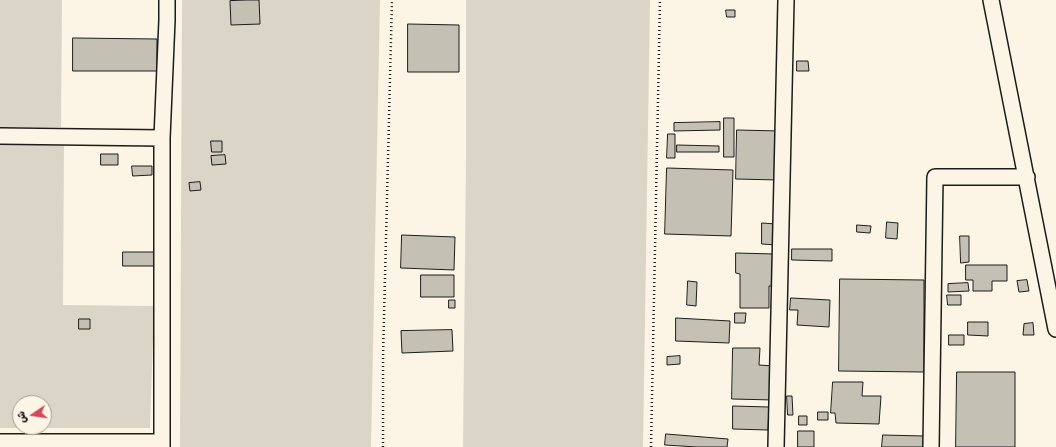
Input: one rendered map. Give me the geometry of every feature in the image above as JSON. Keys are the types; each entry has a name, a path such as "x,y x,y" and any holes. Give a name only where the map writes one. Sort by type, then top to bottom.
{"street":[{"path":"0,442 161,445 162,138 167,0"},
{"path":"776,447 786,0"},
{"path":"991,0 1056,329"},
{"path":"0,136 162,138"},
{"path":"931,447 935,177 1027,177"}],"path":[{"path":"382,447 392,0"},
{"path":"651,447 660,0"}],"shaded area":[{"path":"0,0 62,0 61,127 0,127"},
{"path":"182,0 380,0 371,447 180,447"},
{"path":"466,0 650,0 643,447 463,447"},
{"path":"0,145 64,145 63,305 154,306 150,428 52,428 52,395 12,395 12,428 0,428"}],"building":[{"path":"259,0 260,24 231,25 230,1"},
{"path":"726,10 735,10 735,17 727,17"},
{"path":"408,24 459,25 459,72 408,72"},
{"path":"73,38 157,39 157,71 73,71"},
{"path":"797,61 808,61 809,71 797,71"},
{"path":"724,118 734,118 734,157 724,157"},
{"path":"720,122 720,130 674,131 674,123"},
{"path":"737,130 780,131 779,180 736,179"},
{"path":"668,134 675,134 675,158 667,158"},
{"path":"211,141 222,141 222,152 212,152"},
{"path":"677,145 719,146 719,152 677,152"},
{"path":"101,154 118,154 118,165 101,165"},
{"path":"225,155 226,164 212,165 211,156"},
{"path":"132,166 152,166 152,175 133,176"},
{"path":"667,168 733,170 731,236 665,234"},
{"path":"200,182 201,190 190,191 189,183"},
{"path":"887,222 898,223 897,239 886,238"},
{"path":"762,223 776,224 776,245 762,244"},
{"path":"857,225 871,226 870,233 857,232"},
{"path":"402,235 455,237 454,270 401,268"},
{"path":"960,236 969,236 969,262 961,263"},
{"path":"792,249 832,249 832,261 792,260"},
{"path":"123,252 156,252 156,266 123,266"},
{"path":"736,253 775,254 775,286 769,286 769,308 740,308 740,274 736,273"},
{"path":"966,265 1007,265 1007,281 992,281 992,291 973,291 973,280 966,280"},
{"path":"421,275 454,275 454,297 421,297"},
{"path":"840,279 924,280 924,372 839,371"},
{"path":"1027,280 1029,291 1019,292 1017,281"},
{"path":"688,281 697,282 696,306 687,305"},
{"path":"968,283 969,291 948,292 948,284"},
{"path":"947,295 961,295 961,305 948,305"},
{"path":"791,298 830,300 829,327 797,325 798,310 790,310"},
{"path":"449,300 455,300 455,308 449,308"},
{"path":"735,313 746,313 745,323 735,323"},
{"path":"676,318 730,321 729,343 676,341"},
{"path":"79,319 90,319 90,329 79,329"},
{"path":"968,322 988,322 988,336 968,335"},
{"path":"1033,323 1034,335 1023,335 1024,324"},
{"path":"452,330 453,351 402,353 401,331"},
{"path":"949,335 964,335 964,345 949,345"},
{"path":"733,348 760,348 759,365 774,366 774,400 732,399"},
{"path":"680,356 680,364 667,365 667,357"},
{"path":"957,372 1015,372 1015,447 956,447"},
{"path":"833,382 863,382 862,396 881,396 879,424 836,423 835,413 831,413"},
{"path":"787,396 792,396 793,415 788,415"},
{"path":"733,406 769,407 768,430 733,429"},
{"path":"818,412 828,412 828,420 818,420"},
{"path":"799,416 807,416 807,425 799,425"},
{"path":"798,431 814,431 814,447 798,447"},
{"path":"666,434 728,439 727,447 665,445"},
{"path":"883,435 924,436 924,447 882,447"}]}
